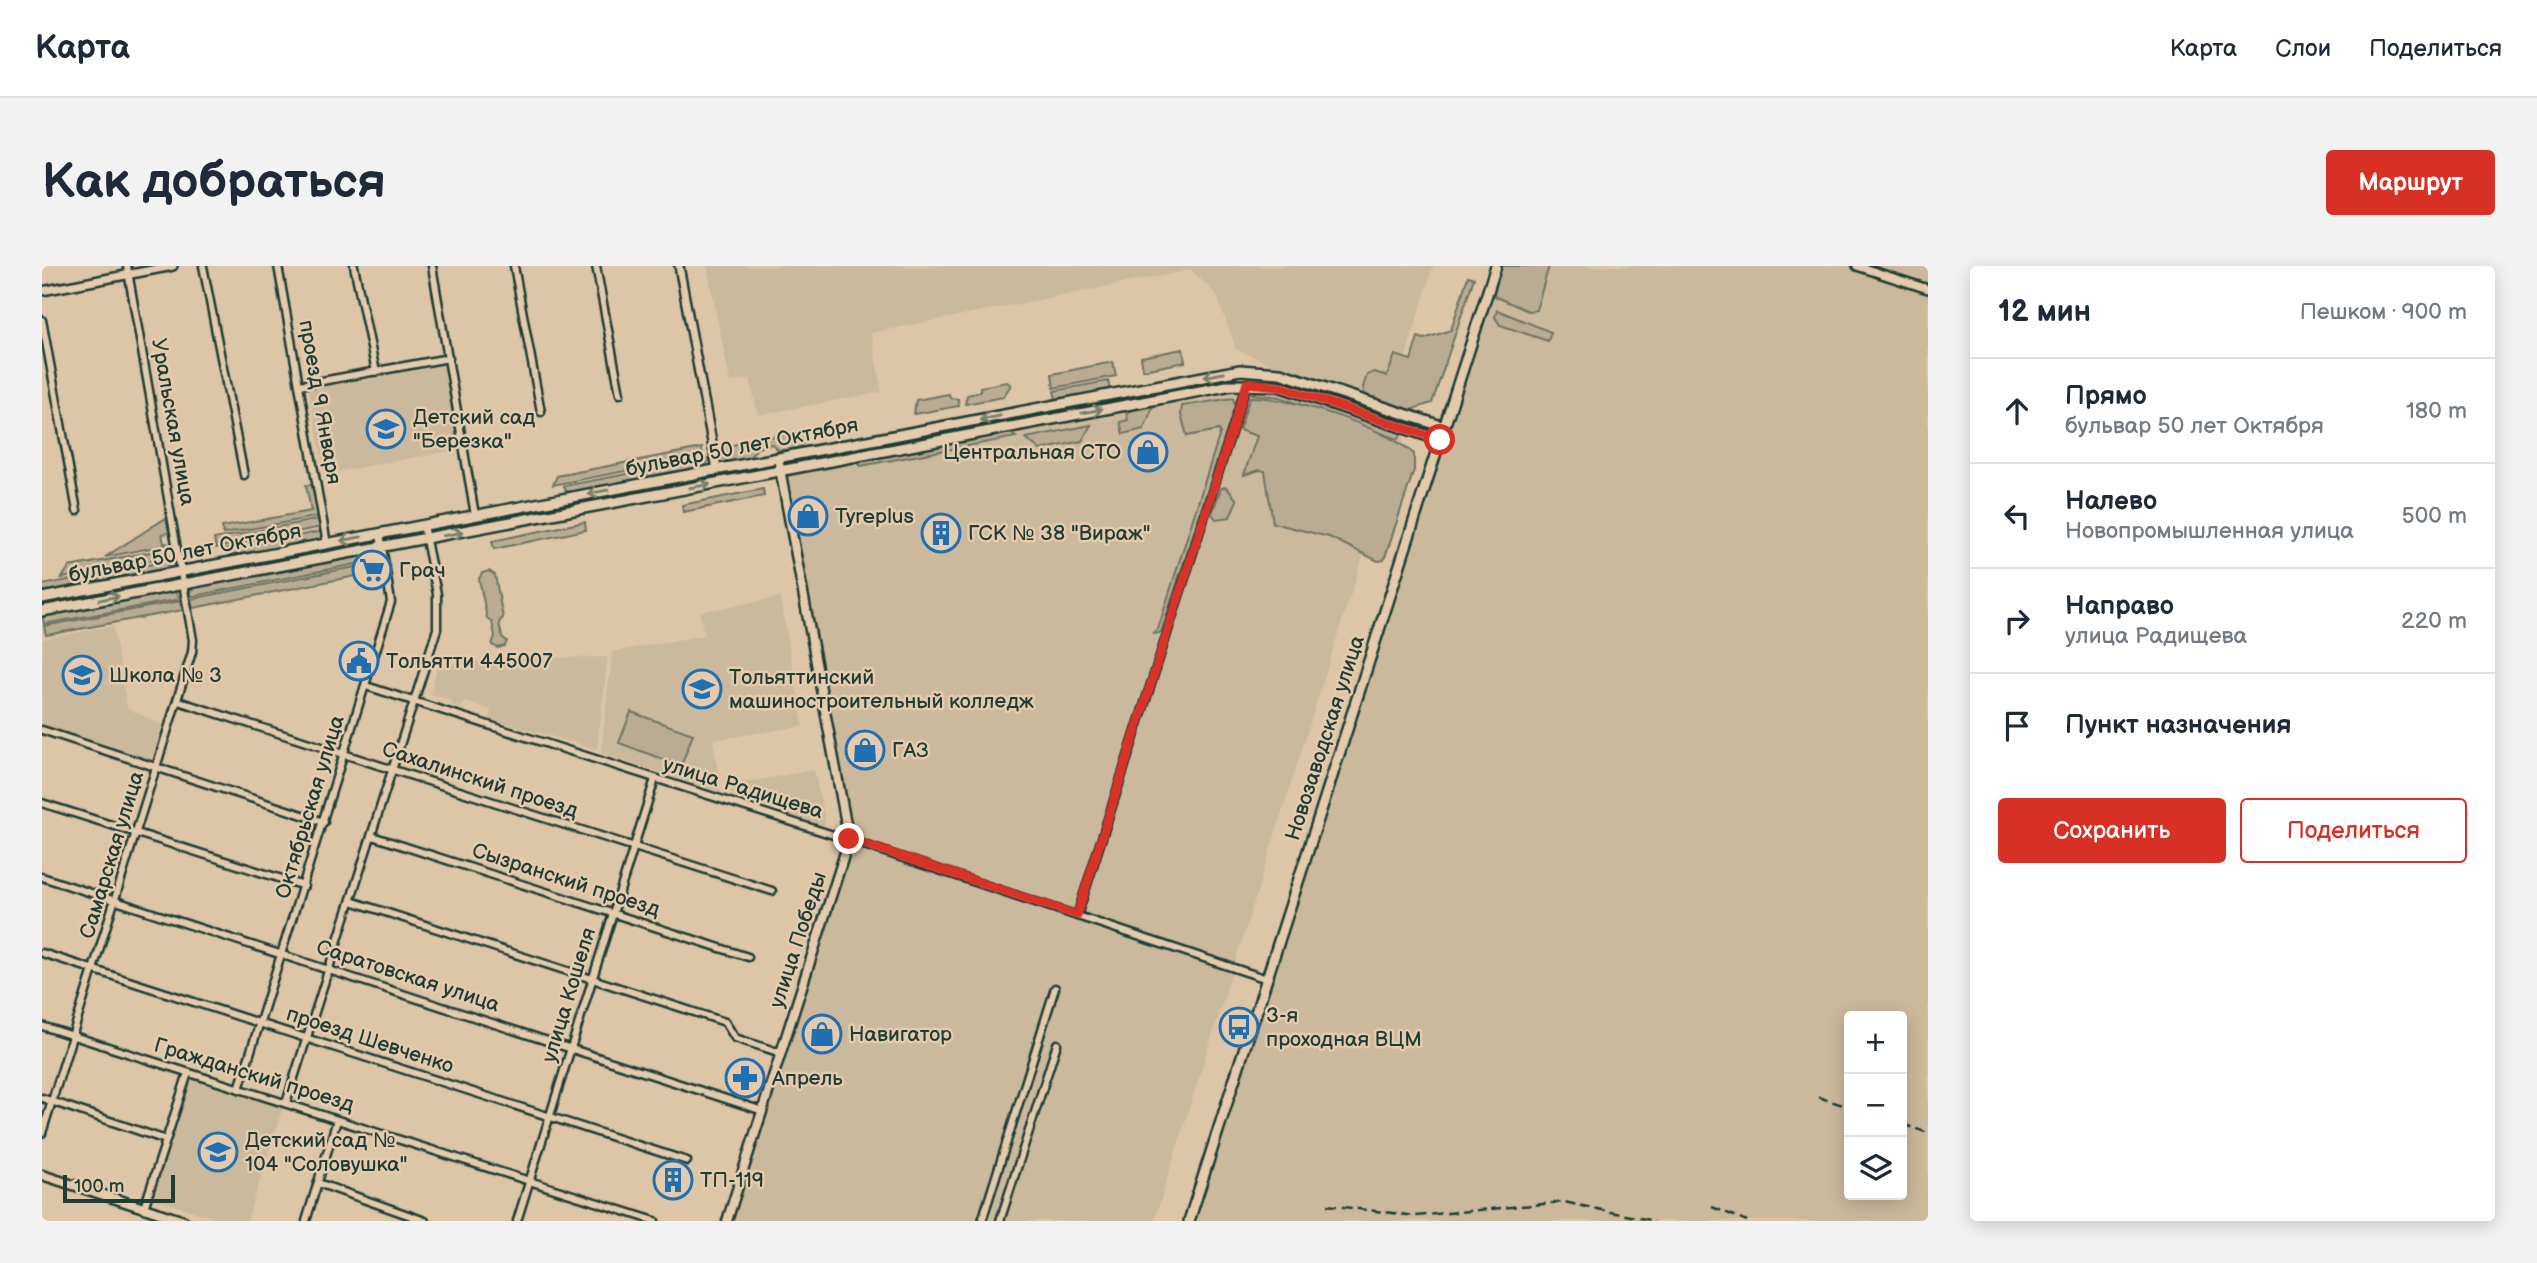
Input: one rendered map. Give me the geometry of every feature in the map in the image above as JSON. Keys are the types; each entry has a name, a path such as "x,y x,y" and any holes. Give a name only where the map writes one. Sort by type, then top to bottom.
{"main road":[{"name":"Новозаводская улица","path":"1189,1221 1496,266"},
{"name":"бульвар 50 лет Октября","path":"42,598 1240,370 1261,370 1293,377 1444,427"},
{"name":"бульвар 50 лет Октября","path":"42,611 1247,383 1279,386 1440,440"},
{"path":"1053,406 1055,418"},
{"path":"1402,427 1411,421 1407,415"},
{"path":"891,437 892,449"},
{"name":"улица Победы","path":"727,1221 849,839 778,458"},
{"path":"42,1175 184,1221"}],"street":[{"path":"42,291 127,270 173,266"},
{"path":"203,266 244,475"},
{"name":"проезд 9 Января","path":"278,266 327,544"},
{"path":"354,266 376,372"},
{"path":"432,266 475,515"},
{"path":"514,266 541,412"},
{"path":"596,266 620,394"},
{"path":"679,266 717,469"},
{"path":"1857,266 1928,289"},
{"name":"Уральская улица","path":"127,270 183,584"},
{"path":"42,320 77,511"},
{"path":"299,385 449,358"},
{"path":"1077,915 1247,383"},
{"path":"286,1103 437,629 439,611 423,525"},
{"name":"Октябрьская улица","path":"240,1089 391,603 380,534"},
{"name":"Самарская улица","path":"42,1132 178,701 193,640 183,584"},
{"name":"улица Радищева","path":"366,686 849,839 1267,979"},
{"name":"Сахалинский проезд","path":"178,701 772,891"},
{"path":"42,730 324,822"},
{"name":"улица Кошеля","path":"517,1221 656,779"},
{"path":"42,803 304,886"},
{"name":"Сызранский проезд","path":"373,836 748,957"},
{"name":"Саратовская улица","path":"42,877 763,1111"},
{"path":"351,901 725,1023 735,1038 781,1053"},
{"name":"проезд Шевченко","path":"42,953 687,1161"},
{"path":"982,1221 1055,988"},
{"name":"Гражданский проезд","path":"42,1026 655,1221"},
{"path":"1000,1221 1057,1044"},
{"path":"144,1208 188,1073"},
{"path":"42,1098 166,1140"},
{"path":"306,1221 337,1120"},
{"path":"318,1183 425,1221"}],"shaded area":[{"path":"707,266 1433,266 1392,403 1264,362 1236,349 1216,294 1191,270 871,333 882,392 758,415 750,379 730,382"},
{"path":"1496,266 1928,266 1928,1221 1189,1221"},
{"path":"1500,266 1549,266 1536,310 1528,311 1494,296"},
{"path":"1468,276 1474,278 1432,403 1410,410 1365,395 1363,387 1367,375 1374,372 1387,376 1395,355 1411,360 1418,337 1424,339 1451,330"},
{"path":"1497,310 1551,332 1548,341 1500,325 1495,317"},
{"path":"1183,349 1185,362 1143,370 1141,357"},
{"path":"1113,362 1116,376 1054,388 1052,374"},
{"name":"Детский сад \"Березка\"","path":"445,365 460,449 325,474 309,390"},
{"path":"1231,376 1234,378 1232,381 1066,411 1067,407"},
{"path":"1108,381 1110,391 1056,399 1054,391"},
{"path":"1289,381 1404,419 1400,422 1291,386"},
{"path":"1007,382 1011,385 1003,397 965,404 967,395 980,392 980,387"},
{"path":"1261,389 1333,406 1371,419 1402,434 1398,439 1279,397 1252,394"},
{"path":"1246,391 1275,391 1356,415 1405,434 1347,605 1154,1221 730,1221 852,838 786,476"},
{"path":"949,394 950,398 958,399 959,406 914,414 916,400"},
{"path":"1250,397 1288,402 1336,415 1383,434 1414,454 1414,470 1384,560 1378,561 1329,537 1273,523 1265,471 1244,475 1257,436 1239,430"},
{"path":"1233,398 1235,406 1161,632 1153,633 1158,629 1220,433 1219,430 1187,436 1181,414 1182,406"},
{"path":"1154,404 1144,429 1123,434 1120,422 1128,420 1126,412"},
{"path":"1046,410 1047,415 900,444 897,441"},
{"path":"1091,425 1082,441 1040,450 1026,438"},
{"path":"1008,431 1016,437 860,466 858,459"},
{"path":"785,434 806,439 798,450 778,450 772,444 757,448 748,459 730,463 718,454 717,448"},
{"path":"702,448 703,456 553,485 557,476"},
{"path":"711,458 703,468 580,492 566,491 564,486"},
{"path":"760,466 760,471 468,526 467,521"},
{"path":"306,485 314,485 320,516 223,534 222,527 311,511"},
{"path":"1226,487 1237,500 1230,517 1216,519 1212,514 1221,488"},
{"path":"763,489 764,496 683,512 682,505"},
{"path":"166,518 169,533 162,534 164,543 171,544 105,557"},
{"path":"320,519 322,527 216,548 214,539"},
{"path":"585,522 586,530 494,549 492,541"},
{"path":"323,531 319,542 231,558 224,550"},
{"path":"375,540 373,544 193,578 188,576"},
{"path":"167,549 169,557 62,578 69,567"},
{"path":"365,554 373,555 376,560 189,597 191,589 197,586"},
{"path":"173,560 164,570 42,594 42,585"},
{"path":"365,565 366,574 193,608 191,599"},
{"path":"489,571 495,575 503,618 499,622 502,637 507,641 505,646 498,648 492,645 495,636 492,622 487,618 479,579 482,573"},
{"path":"179,578 176,582 42,607 42,602"},
{"path":"174,591 181,599 44,624 42,615"},
{"name":"Тольяттинский машиностроительный колледж","path":"780,597 803,726 713,740 721,793 601,753 612,652 704,635 700,612"},
{"path":"181,601 183,610 46,635 44,626"},
{"name":"Школа № 3","path":"113,626 127,708 164,726 152,763 42,727 43,639"},
{"path":"608,657 597,749 489,719 491,710 466,702 460,708 452,705 452,701 430,694 438,665 515,658"},
{"path":"631,712 693,734 681,766 619,743"},
{"path":"814,770 825,820 823,827 731,793 730,785"},
{"name":"Детский сад № 104 \"Соловушка\"","path":"198,1079 283,1106 247,1221 223,1221 152,1198 189,1082"}],"railway":[{"path":"1818,1097 1844,1105"},
{"path":"1907,1126 1928,1133"},
{"path":"1327,1205 1416,1216 1564,1202 1654,1221"},
{"path":"1712,1207 1747,1221"}],"place":[{"name":"Детский сад \"Березка\"","path":"386,429"},
{"name":"Центральная СТО","path":"1148,452"},
{"name":"Tyreplus","path":"808,516"},
{"name":"ГСК № 38 \"Вираж\"","path":"941,533"},
{"name":"Грач","path":"372,570"},
{"name":"Тольятти 445007","path":"359,661"},
{"name":"Школа № 3","path":"82,675"},
{"name":"Тольяттинский машиностроительный колледж","path":"702,689"},
{"name":"ГАЗ","path":"865,750"},
{"name":"3-я проходная ВЦМ","path":"1239,1027"},
{"name":"Навигатор","path":"822,1034"},
{"name":"Апрель","path":"745,1078"},
{"name":"Детский сад № 104 \"Соловушка\"","path":"218,1152"},
{"name":"ТП-119","path":"673,1180"}],"route":[{"path":"849,839 1077,915 1124,761 1247,383 1279,386 1440,440"}]}
